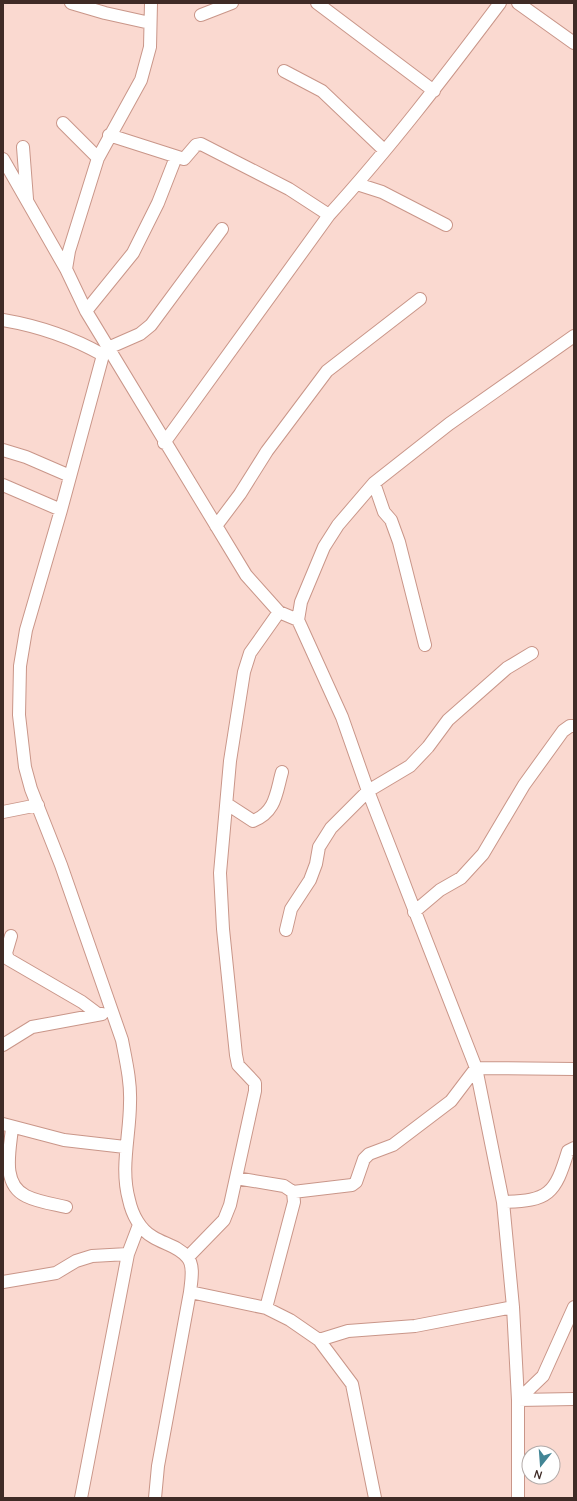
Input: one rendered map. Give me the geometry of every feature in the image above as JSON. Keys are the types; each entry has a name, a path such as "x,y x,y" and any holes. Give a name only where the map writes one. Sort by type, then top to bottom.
{"street":[{"path":"71,3 105,13 150,23"},
{"path":"66,269 69,251 98,158 141,80 150,47 151,3"},
{"path":"200,15 232,3"},
{"path":"317,3 434,91"},
{"path":"164,443 329,215 357,184 434,91 500,3"},
{"path":"518,3 574,42"},
{"path":"284,71 322,91 384,150"},
{"path":"63,123 98,158"},
{"path":"110,135 184,159 196,145 201,144 290,189 329,215"},
{"path":"23,147 27,203"},
{"path":"86,311 133,253 158,203 176,157"},
{"path":"3,159 66,269 105,352 164,443 246,575 279,612 298,620"},
{"path":"357,184 382,192 446,225"},
{"path":"3,320 45,331 105,352 140,334 151,325 222,229"},
{"path":"216,526 240,494 267,451 327,371 420,299"},
{"path":"518,1498 518,1400 513,1307 503,1202 476,1068 414,912 368,791 342,716 298,620 300,602 324,547 338,525 374,483 449,424 574,336"},
{"path":"105,352 26,630 20,666 19,715 25,767 31,789 122,1040 128,1068 130,1104 125,1147 128,1200 139,1225 152,1237 169,1243 188,1257 192,1269 190,1292 158,1466 155,1498"},
{"path":"3,450 70,476"},
{"path":"374,483 384,512 391,520 399,542 425,645"},
{"path":"4,489 61,510"},
{"path":"188,1257 224,1220 230,1205 255,1091 255,1083 238,1065 236,1055 223,929 220,873 230,761 244,672 250,653 279,612"},
{"path":"286,930 291,909 312,874 316,864 319,847 331,828 368,791 410,766 428,747 448,720 507,668 532,653"},
{"path":"414,912 440,890 461,878 483,854 524,785 563,731 570,726 574,726"},
{"path":"227,804 254,821 264,817 272,806 282,772"},
{"path":"3,812 38,805"},
{"path":"11,936 6,953 8,959 82,1002 98,1014"},
{"path":"3,1045 32,1027 112,1012"},
{"path":"236,1178 284,1186 293,1192 352,1185 356,1182 364,1159 370,1154 393,1145 451,1101 476,1068"},
{"path":"476,1068 574,1069"},
{"path":"66,1207 27,1197 16,1190 10,1179 8,1126 64,1140 125,1147"},
{"path":"503,1202 522,1202 546,1194 561,1177 568,1151 574,1148"},
{"path":"266,1308 294,1202 293,1192"},
{"path":"81,1498 128,1254 139,1225"},
{"path":"3,1282 56,1273 76,1261 92,1256 128,1254"},
{"path":"190,1292 266,1308 290,1320 319,1340 352,1384 375,1498"},
{"path":"319,1340 348,1331 415,1326 513,1307"},
{"path":"518,1400 543,1376 574,1307"},
{"path":"518,1400 574,1399"}]}
